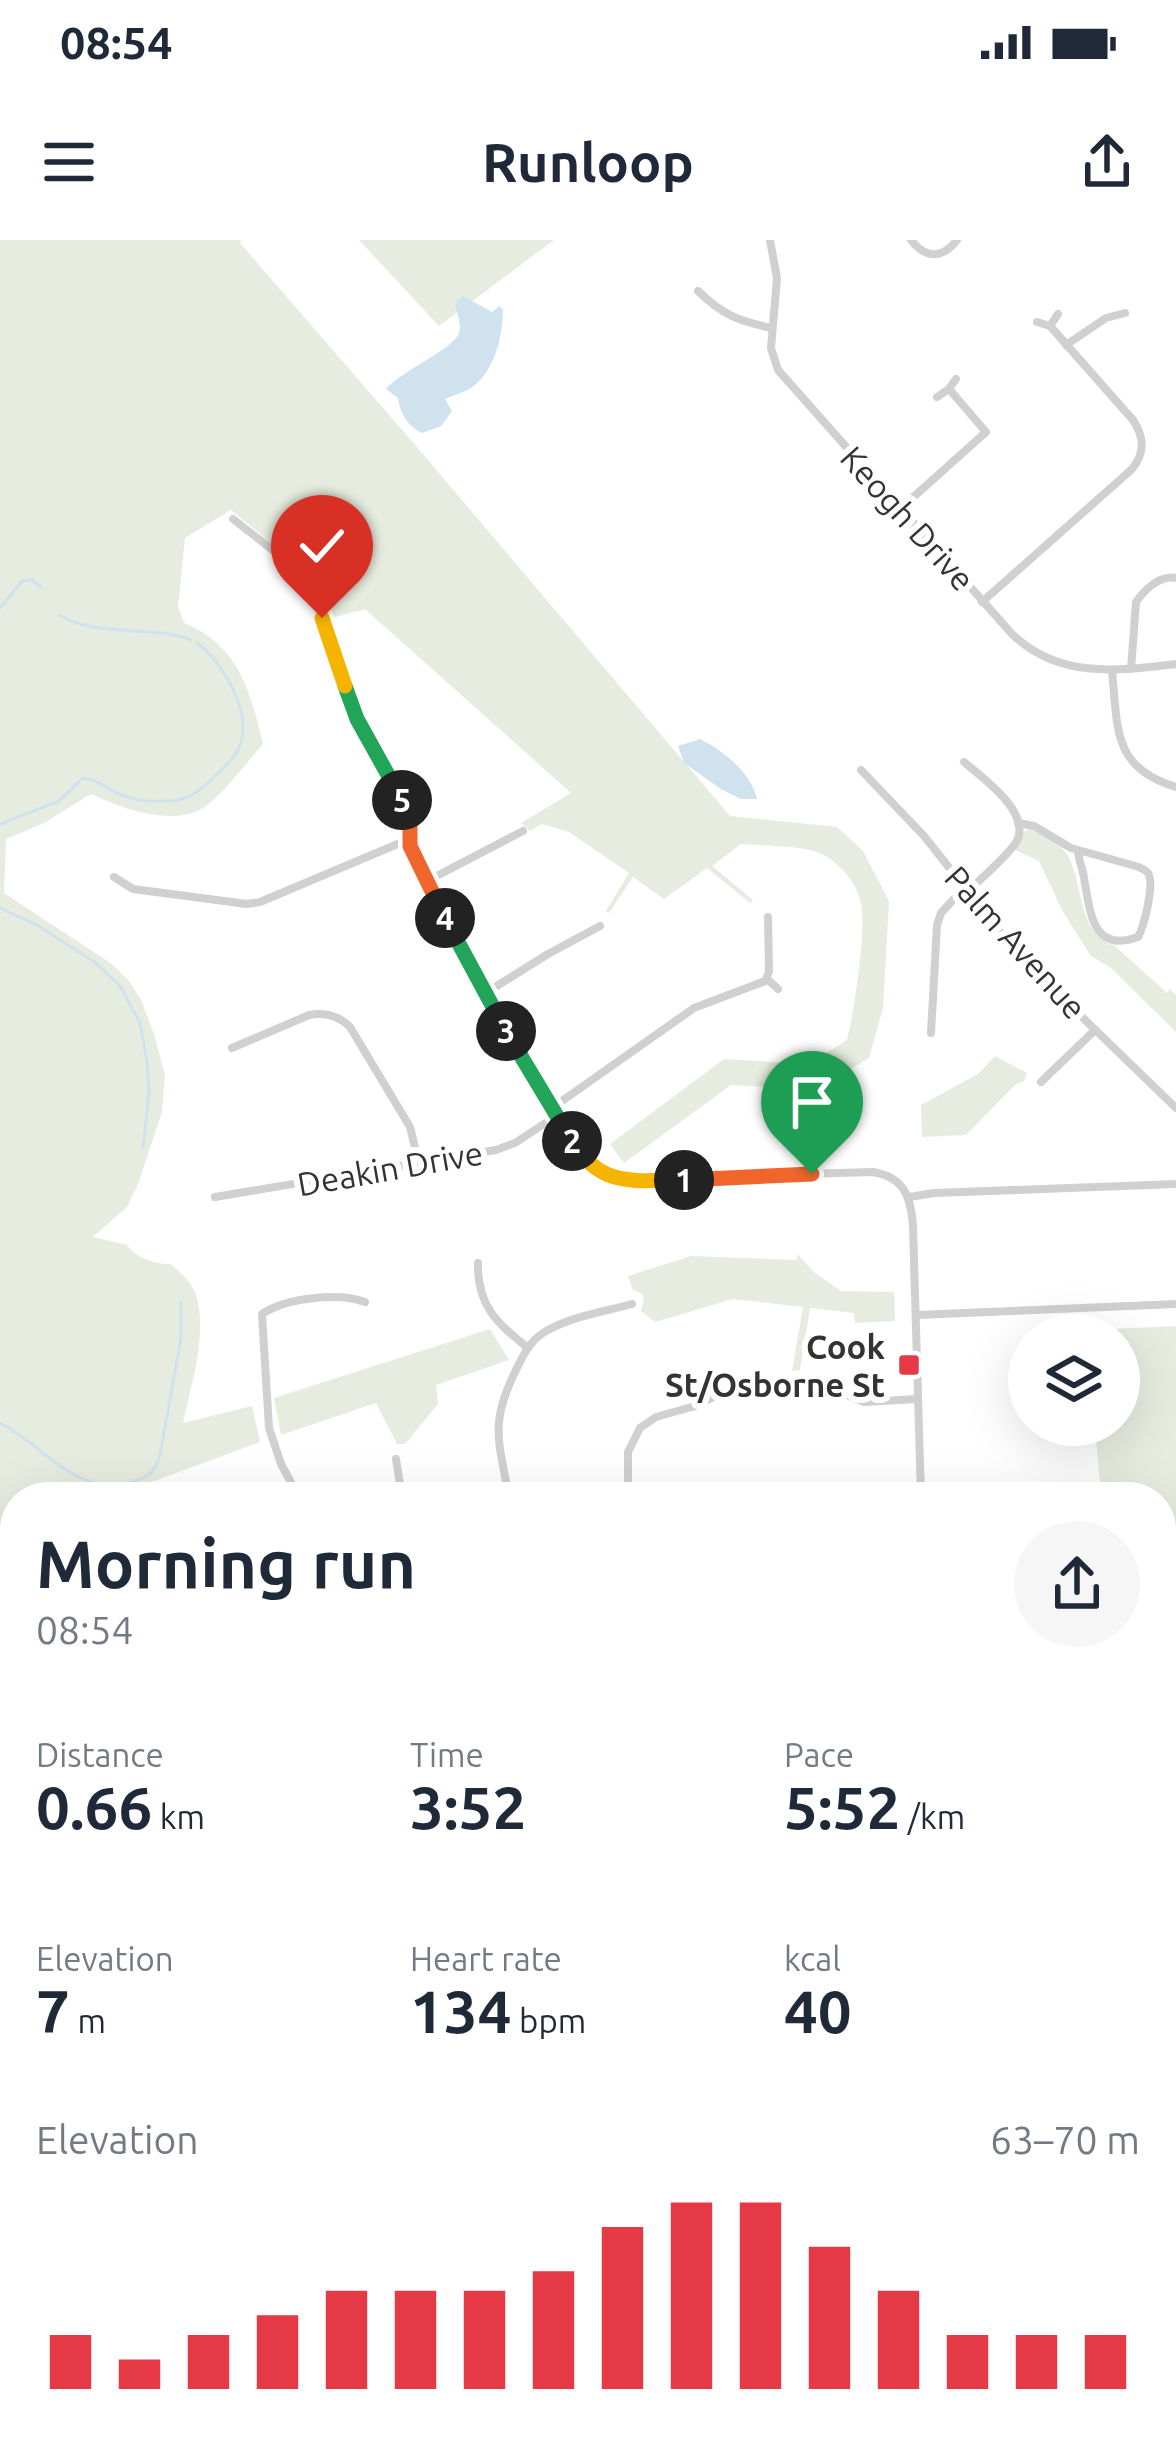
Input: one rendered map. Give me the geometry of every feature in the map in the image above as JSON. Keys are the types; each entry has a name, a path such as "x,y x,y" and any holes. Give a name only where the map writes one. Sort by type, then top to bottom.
{"street":[{"name":"Keogh Drive","path":"770,240 777,278 771,348 778,370 1012,634 1036,653 1067,666 1112,671 1176,664"},
{"path":"911,240 921,251 936,255 945,253 957,240"},
{"path":"698,291 717,309 740,321 772,328"},
{"path":"1066,345 1106,318 1128,312"},
{"path":"1050,326 1058,314"},
{"path":"982,602 1131,470 1141,455 1142,441 1133,420 1050,326 1037,322"},
{"path":"937,397 956,379"},
{"path":"899,510 986,432 949,389"},
{"path":"233,519 302,580 322,618 357,719 404,803 410,846 427,881 484,994 586,1161 610,1176 680,1180 873,1172 892,1177 909,1197 920,1482"},
{"path":"1131,669 1136,602 1158,580 1176,578"},
{"path":"1112,671 1119,740 1125,754 1139,770 1176,788"},
{"path":"932,1033 938,919 1019,835 1007,800 964,762"},
{"name":"Palm Avenue","path":"861,770 924,836 1021,958 1176,1108"},
{"path":"1018,823 1034,826 1078,850 1148,873 1151,882 1138,937 1114,940 1100,934 1086,897 1078,850"},
{"path":"427,881 523,831"},
{"path":"114,877 133,889 248,904 400,842 410,846"},
{"path":"768,917 767,979 778,989"},
{"path":"484,994 600,926"},
{"name":"Deakin Drive","path":"214,1197 496,1150 514,1143 694,1008 767,979"},
{"path":"232,1048 309,1015 338,1017 350,1027 410,1126 419,1163"},
{"path":"1041,1082 1095,1030"},
{"path":"909,1197 1176,1184"},
{"path":"478,1263 486,1307 528,1348"},
{"path":"290,1482 268,1427 262,1314 275,1306 327,1297 365,1302"},
{"path":"506,1482 498,1416 528,1348 561,1324 632,1304"},
{"path":"917,1316 1176,1304"},
{"path":"628,1482 628,1452 640,1428 656,1417 733,1388 805,1378 864,1402 917,1399"},
{"path":"396,1459 400,1482"}],"shaded area":[{"path":"0,240 241,240 730,816 837,827 863,851 889,901 883,1008 869,1058 816,1090 731,1085 624,1163 610,1144 724,1059 809,1064 847,1040 862,928 860,899 849,878 817,852 741,844 712,866 753,900 750,903 707,868 664,899 633,877 609,913 629,873 569,832 542,824 530,831 521,823 571,793 365,609 328,619 306,578 286,555 231,510 185,538 178,607 184,623 203,632 230,657 247,688 263,744 218,795 190,813 161,816 91,794 44,823 6,839 4,893 112,964 141,1000 165,1075 162,1112 127,1207 93,1237 127,1245 153,1262 171,1264 194,1291 199,1343 183,1423 252,1406 260,1442 152,1482 0,1482"},
{"path":"359,240 554,240 439,326"},
{"path":"1029,829 1068,856 1094,931 1167,993 1170,989 1176,995 1176,1032 1111,968 1091,956 1039,861 1015,850"},
{"path":"995,1056 1027,1073 1024,1081 966,1135 922,1137 921,1105 978,1074"},
{"path":"797,1254 841,1291 894,1292 895,1321 855,1323 854,1313 810,1308 800,1370 792,1371 803,1307 733,1299 655,1322 641,1311 644,1298 633,1290 628,1276 691,1256 797,1260"},
{"path":"1176,1326 1176,1482 1100,1482 1097,1446 1140,1446 1140,1328"},
{"path":"490,1329 509,1360 436,1385 438,1404 405,1444 397,1444 376,1403 281,1435 274,1398"}],"water":[{"path":"463,296 492,312 499,306 503,309 496,351 474,386 445,399 452,411 441,426 422,433 409,423 398,398 386,389 455,340 460,326 455,302"},
{"path":"700,739 735,764 757,799 741,799 684,763 678,746"}],"waterway":[{"path":"0,608 22,581 32,580 41,587"},
{"path":"60,615 88,626 191,640"},
{"path":"0,824 59,801 83,778 123,796 151,801 184,798 208,783 236,753 242,716 216,662 197,643"},
{"path":"0,908 37,925 96,963 120,986 140,1023 147,1062 143,1148"},
{"path":"130,1482 148,1475 160,1455 181,1338 181,1302"},
{"path":"0,1423 63,1468 93,1482"}],"place":[{"name":"Cook St/Osborne St","path":"909,1365"}],"route":[{"path":"322,618 357,719 404,803 410,846 484,994 592,1168 636,1179 812,1174"}]}
